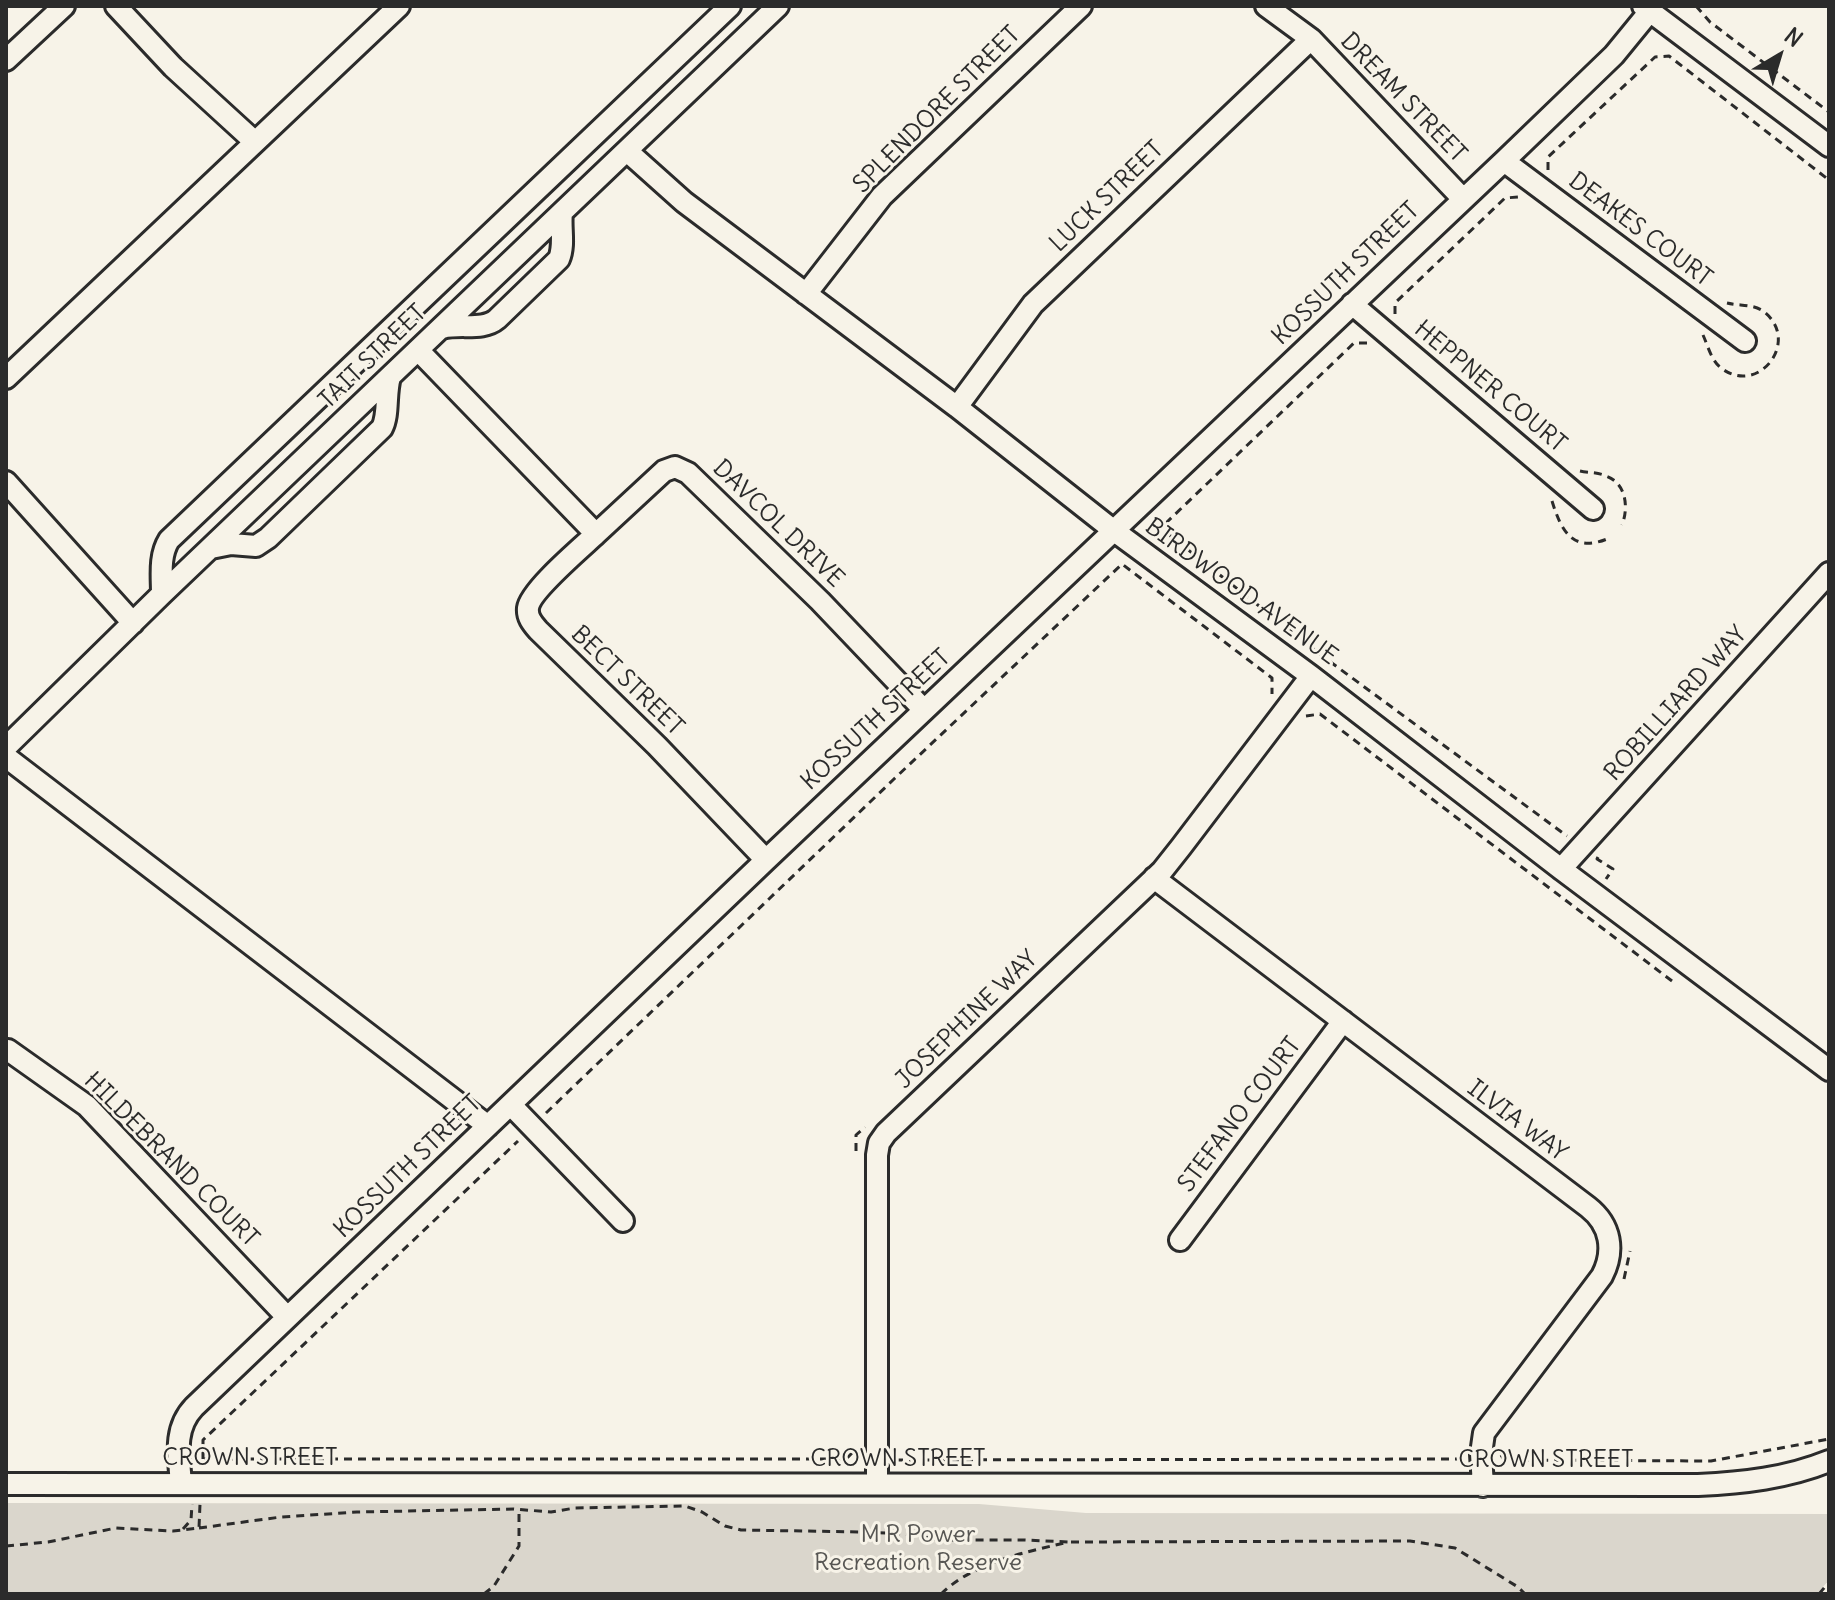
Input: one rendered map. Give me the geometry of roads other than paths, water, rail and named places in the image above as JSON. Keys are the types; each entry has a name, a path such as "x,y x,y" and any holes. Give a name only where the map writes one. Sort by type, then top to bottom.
{"street":[{"path":"6,60 64,6"},
{"path":"116,6 173,67 255,142"},
{"path":"6,378 399,6"},
{"path":"162,594 164,549 169,540 730,6"},
{"name":"TAIT STREET","path":"6,747 778,6"},
{"name":"SPLENDORE STREET","path":"806,294 882,196 1081,6"},
{"name":"DREAM STREET","path":"1266,6 1311,39 1463,199"},
{"path":"1647,8 1829,146"},
{"name":"KOSSUTH STREET","path":"191,1484 180,1459 180,1429 188,1413 1504,161 1614,55 1647,8"},
{"name":"LUCK STREET","path":"957,407 1033,304 1311,39"},
{"name":"BIRDWOOD AVENUE","path":"627,151 684,202 957,407 1113,530 1311,676 1829,1070"},
{"name":"DEAKES COURT","path":"1504,161 1745,341"},
{"path":"442,328 487,326 507,310 560,257 562,213"},
{"name":"HEPPNER COURT","path":"1352,304 1593,509"},
{"path":"418,350 596,534"},
{"path":"211,548 225,544 260,544 334,475 384,425 390,377"},
{"name":"DAVCOL DRIVE","path":"596,534 659,475 672,468 683,470 820,601 924,710"},
{"path":"6,482 133,623"},
{"name":"BECT STREET","path":"596,534 533,596 528,608 531,621 766,860"},
{"name":"ROBILLIARD WAY","path":"1561,869 1589,852 1829,573"},
{"name":"JOSEPHINE WAY","path":"877,1484 879,1143 1180,850 1311,676"},
{"path":"6,757 488,1126"},
{"name":"ILVIA WAY","path":"1154,878 1594,1212 1605,1226 1609,1237 1609,1259 1602,1276 1487,1428 1483,1437 1483,1486"},
{"name":"STEFANO COURT","path":"1180,1240 1343,1021"},
{"name":"HILDEBRAND COURT","path":"8,1050 87,1106 287,1317"},
{"path":"511,1105 623,1221"},
{"name":"CROWN STREET","path":"1790,1474 1829,1461"},
{"name":"CROWN STREET","path":"6,1484 1698,1485 1790,1474 1829,1473"}],"park label":[{"name":"M R Power Recreation Reserve","path":"918,1549"}]}
